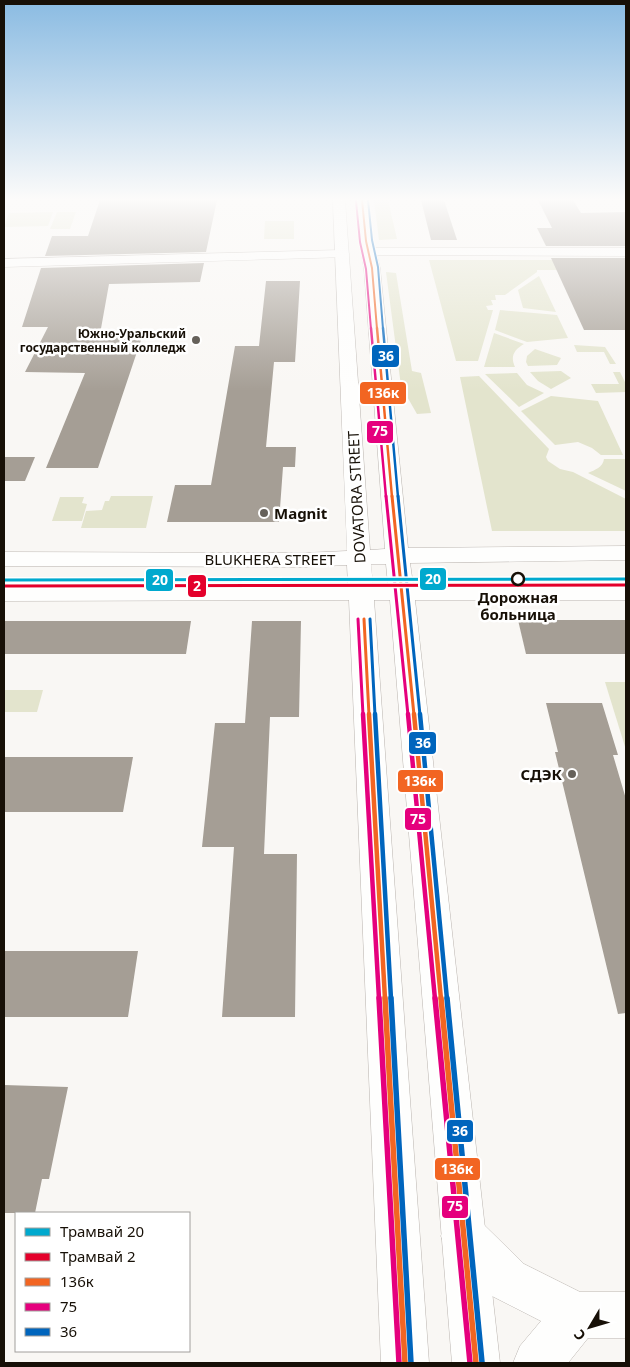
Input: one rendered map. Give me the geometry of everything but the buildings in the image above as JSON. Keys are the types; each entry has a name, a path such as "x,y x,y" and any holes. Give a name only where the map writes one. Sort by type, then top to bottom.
{"main road":[{"name":"DOVATORA STREET","path":"343,264 405,1363"},
{"path":"370,264 374,288 397,556 476,1363"},
{"name":"BLUKHERA STREET","path":"4,559 304,560 397,556 626,554"},
{"path":"4,594 626,592"},
{"path":"463,1236 508,1280 578,1314 626,1315"},
{"path":"537,1363 578,1314"}],"green space":[{"path":"430,264 593,264 591,270 537,270 537,272 505,295 495,295 496,300 491,300 493,305 486,306 488,310 493,310 478,361 456,361"},
{"path":"386,272 396,273 412,371 421,373 431,413 417,414 401,386"},
{"path":"539,276 556,312 523,308 518,290"},
{"path":"500,310 557,315 568,338 527,342 495,330"},
{"path":"494,333 524,344 513,356 515,367 484,367"},
{"path":"574,345 605,347 616,364 610,364 604,352 577,352"},
{"path":"535,349 561,358 557,365 528,366 526,362 527,356"},
{"path":"561,371 571,378 551,389 538,381 530,372"},
{"path":"613,372 620,372 626,384 626,392 596,393 591,384 619,384"},
{"path":"517,373 527,385 544,393 519,407 485,374"},
{"path":"479,376 549,449 546,457 548,461 560,469 573,472 626,499 626,531 492,531 460,377"},
{"path":"551,396 598,401 623,455 601,455 592,448 578,442 555,445 521,411"},
{"path":"604,459 625,459 626,491 588,473 600,466"},
{"path":"111,496 153,496 146,528 81,528 86,511 102,510 105,501 109,501"},
{"path":"60,497 84,497 82,503 87,504 82,521 52,521"},
{"path":"605,682 626,682 626,750"},
{"path":"4,690 43,690 37,712 4,712"}],"tram line":[{"name":"20","path":"4,580 626,579"},
{"name":"2","path":"4,586 626,585"}],"transit line":[{"name":"75","path":"365,264 391,557 398,612 470,1363"},
{"name":"136к","path":"371,264 397,556 404,611 476,1363"},
{"name":"36","path":"377,264 403,555 410,610 482,1362"},
{"name":"75","path":"358,619 399,1363"},
{"name":"136к","path":"364,619 405,1363"},
{"name":"36","path":"370,619 411,1363"}],"place":[{"name":"Южно-Уральский государственный колледж","path":"196,340"},
{"name":"Magnit","path":"264,513"},
{"name":"Дорожная больница","path":"518,579"},
{"name":"СДЭК","path":"572,774"}]}
